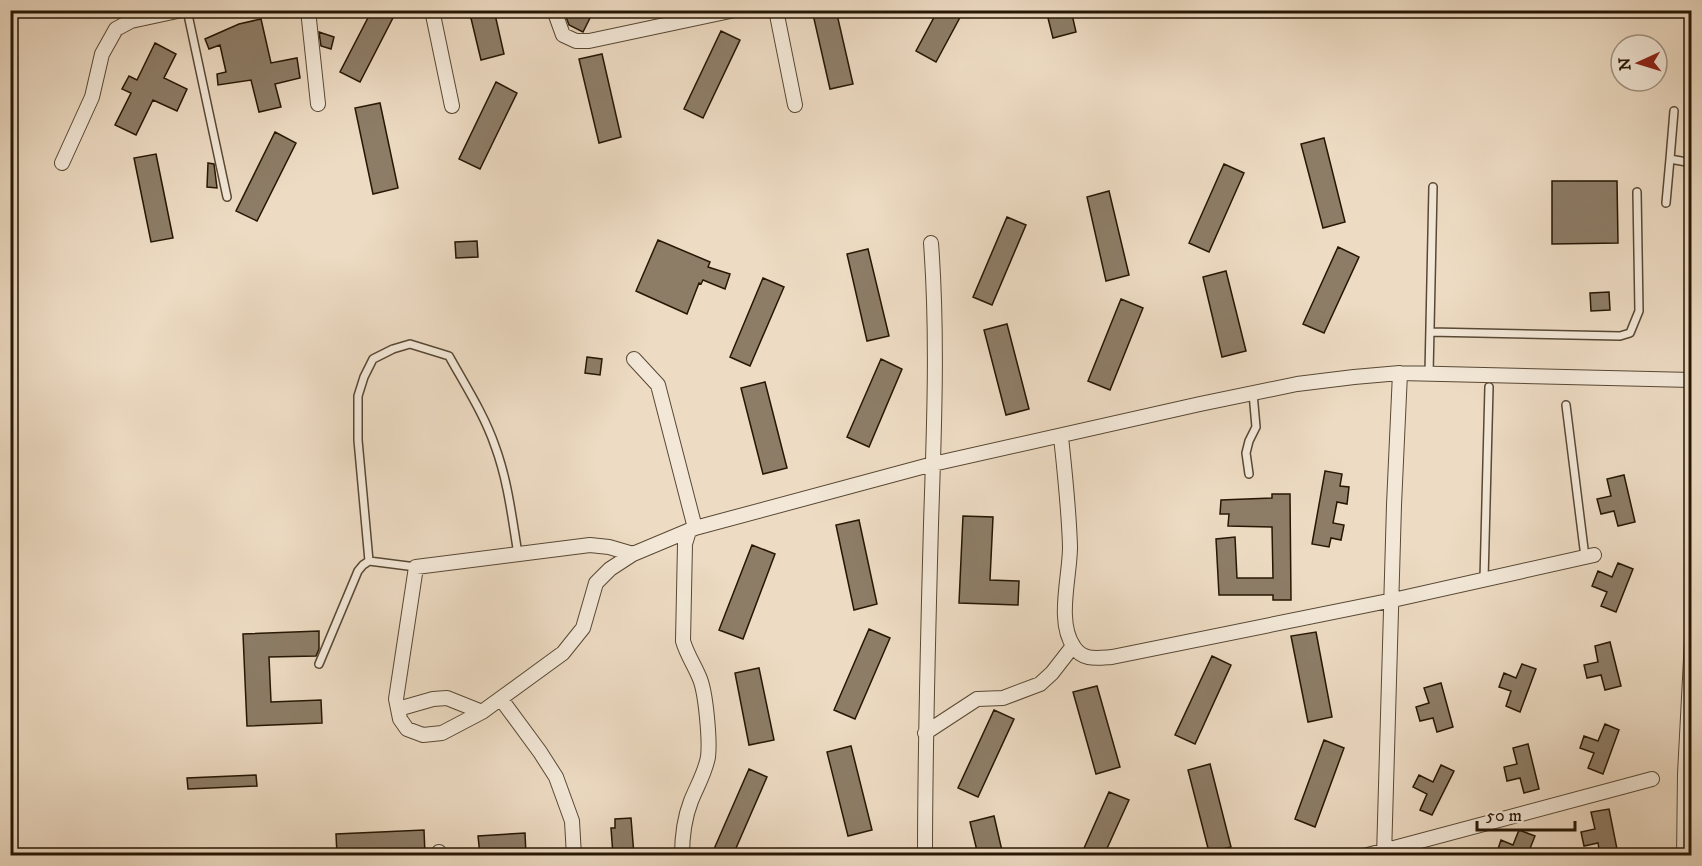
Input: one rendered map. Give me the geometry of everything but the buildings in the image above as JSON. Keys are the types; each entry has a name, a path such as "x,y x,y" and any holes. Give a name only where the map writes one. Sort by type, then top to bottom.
{"street":[{"path":"10,13 19,10"},
{"path":"62,163 92,97 102,54 116,29 131,21 184,10"},
{"path":"308,10 318,104"},
{"path":"432,10 452,106"},
{"path":"554,10 563,34 576,41 589,41 735,10"},
{"path":"776,10 795,105"},
{"path":"925,855 925,733 933,464 935,295 931,243"},
{"path":"634,359 658,386 692,530 685,556 683,641 700,679 704,694 708,756 703,775 686,815 682,855"},
{"path":"1384,853 1400,373"},
{"path":"633,554 609,547 590,545 416,567 396,699 400,719 407,729 423,735 442,733 482,712 563,653 583,628 596,583 610,569 633,554 692,530 933,464 1253,393 1297,384 1354,377 1400,373 1692,380"},
{"path":"1061,437 1068,495 1070,551 1065,612 1073,646 1081,655 1092,658 1112,657 1393,600 1589,556"},
{"path":"1684,855 1692,640"},
{"path":"925,733 977,699 1003,698 1040,684 1052,673 1073,646"},
{"path":"398,709 434,699 447,698 482,712"},
{"path":"501,699 556,777 572,821 574,855"},
{"path":"1364,855 1384,853 1438,835 1652,779"}],"lane":[{"path":"184,10 227,197"},
{"path":"1666,203 1674,111"},
{"path":"1670,159 1692,163"},
{"path":"1429,374 1433,187"},
{"path":"1430,332 1620,336 1630,333 1639,311 1637,192"},
{"path":"369,561 358,440 358,396 364,376 373,359 410,344 449,356 476,403 495,444 506,483 518,554"},
{"path":"1484,580 1489,387"},
{"path":"1249,474 1246,453 1256,427 1253,393"},
{"path":"1566,405 1589,556"},
{"path":"319,664 363,564 369,561 416,567"}]}
